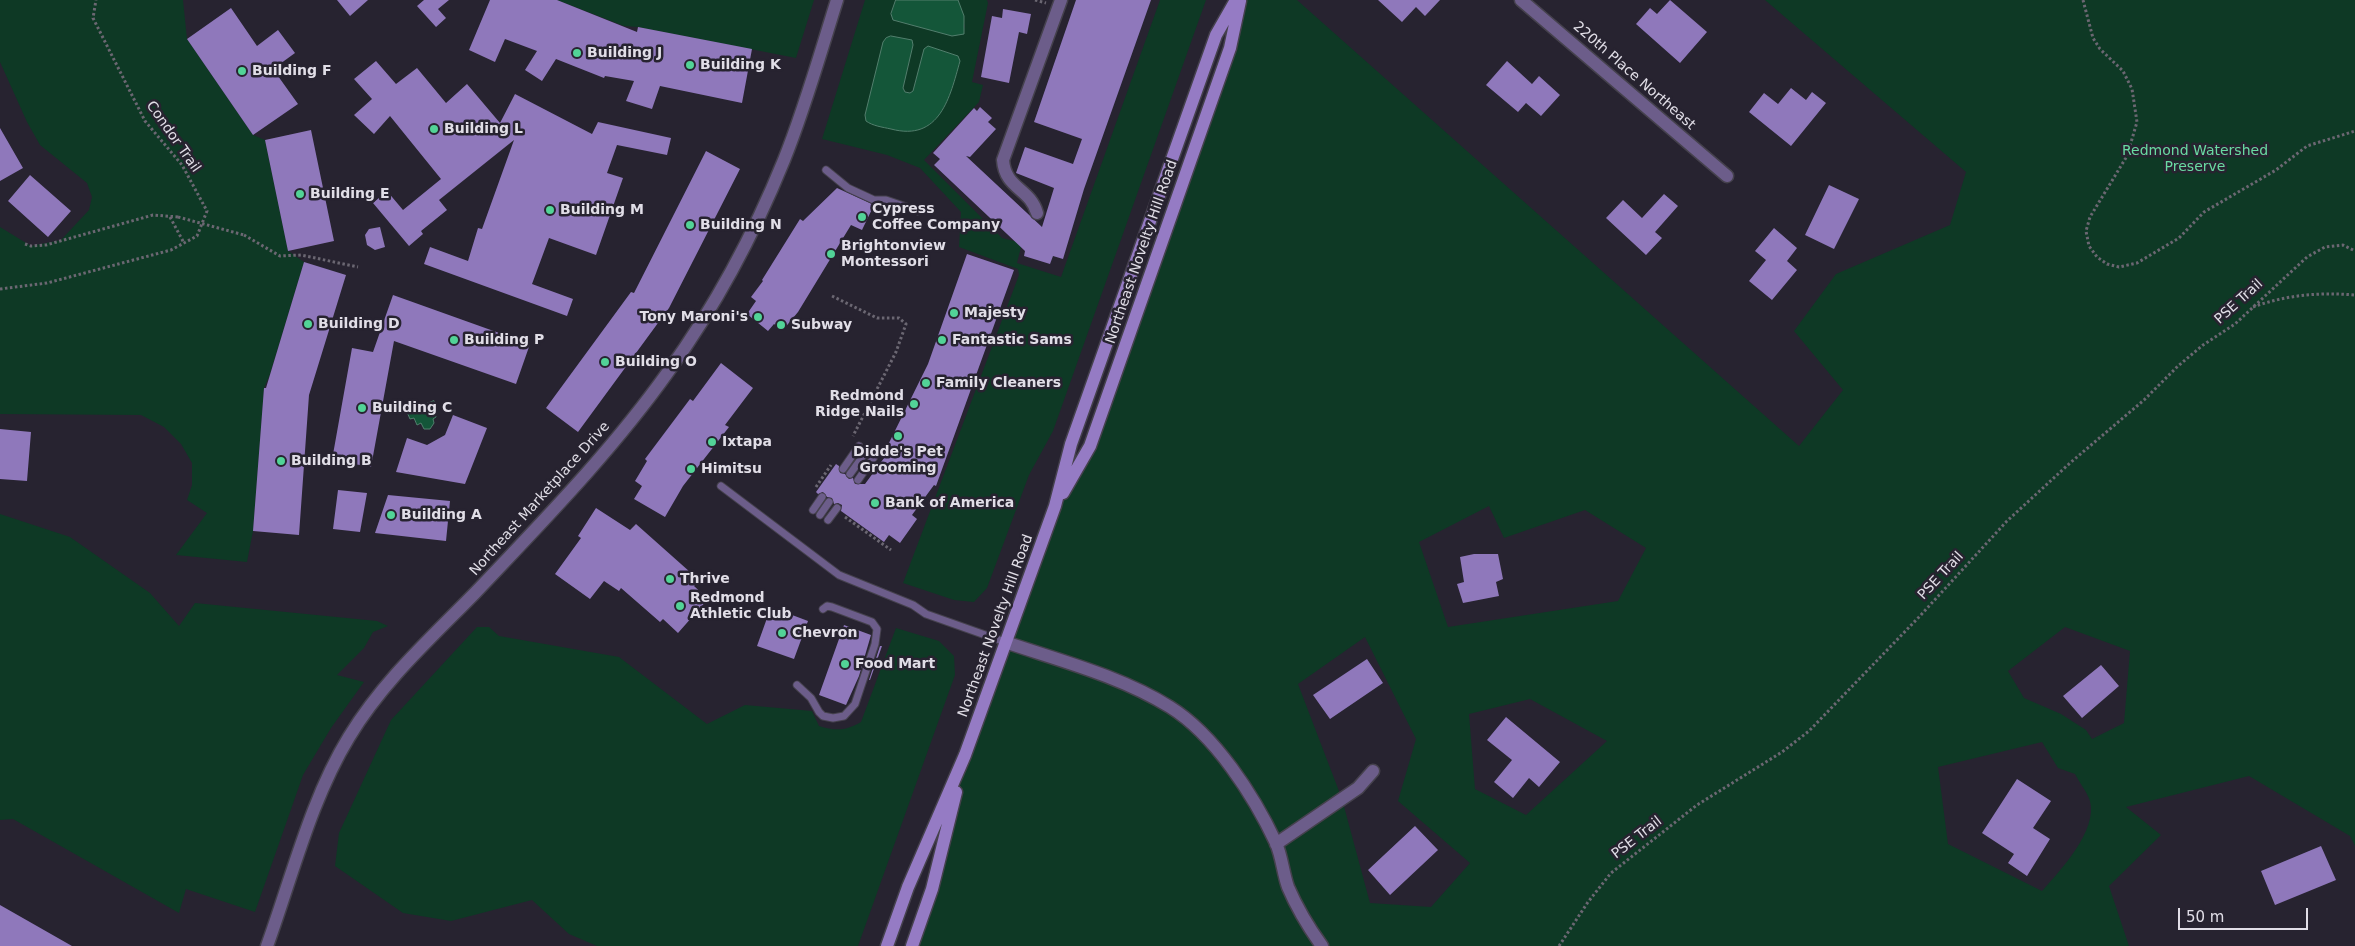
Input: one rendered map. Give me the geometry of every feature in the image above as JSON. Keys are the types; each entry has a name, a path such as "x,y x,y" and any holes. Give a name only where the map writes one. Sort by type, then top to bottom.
{"main road":[{"name":"Northeast Novelty Hill Road","path":"887,946 908,887 965,755 1055,506 1071,444 1216,35 1236,0"},
{"name":"Northeast Novelty Hill Road","path":"1055,506 1090,446 1230,48 1240,0"},
{"name":"Northeast Novelty Hill Road","path":"912,946 932,889 965,755"}],"street":[{"name":"Northeast Marketplace Drive","path":"267,946 326,783 349,736 384,686 604,453 668,372 701,323 742,248 785,158 837,0"},
{"path":"1038,213 1033,200 1010,180 1005,172 1003,160 1061,0"},
{"name":"220th Place Northeast","path":"1521,0 1727,176"},
{"path":"1005,642 1131,686 1171,708 1201,732 1226,760 1276,844 1288,887 1308,926 1322,946"},
{"path":"1276,844 1358,788 1373,771"}],"lane":[{"path":"826,170 848,188 874,200 886,200 918,211"},
{"path":"843,469 859,446"},
{"path":"850,474 866,452"},
{"path":"858,480 874,457"},
{"path":"721,486 838,575 913,605 926,614 1005,642"},
{"path":"813,510 821,498"},
{"path":"820,515 830,502"},
{"path":"828,520 836,509"},
{"path":"797,685 811,698 819,712 833,718 844,716 855,704 875,644 877,629 872,622 832,607 827,606 824,609"}],"path":[{"name":"Condor Trail","path":"0,289 47,283 171,250 197,236 207,211 182,165 145,121 93,18 96,0"},
{"path":"2083,0 2093,38 2100,49 2123,71 2132,88 2136,122 2128,156 2090,218 2086,231 2089,246 2107,264 2118,268 2137,263 2179,238 2204,212 2276,170 2307,146 2355,132"},
{"path":"25,244 31,246 46,245 153,215 170,216 244,235 280,256 301,256 358,266"},
{"path":"170,216 184,243"},
{"name":"PSE Trail","path":"1559,946 1588,902 1611,873 1697,805 1782,752 1809,731 2007,521 2070,463 2144,400 2178,366 2203,345 2235,324 2250,308 2308,257 2325,247 2343,245 2355,251"},
{"path":"2250,308 2278,298 2327,293 2355,296"},
{"path":"832,296 877,318 899,318 906,324 896,352 850,440"},
{"path":"821,498 811,493 833,463"},
{"path":"836,509 891,550"}],"green space":[{"path":"0,0 183,0 187,39 253,135 265,140 288,251 304,262 264,388 253,531 247,562 176,555 207,513 187,500 192,485 192,463 181,444 164,427 141,415 0,414 0,227 31,246 61,240 89,210 92,197 87,183 40,145 27,122 0,62"},
{"path":"557,0 814,0 796,58 638,27 624,26"},
{"path":"865,0 896,0 891,14 893,20 952,36 965,27 958,0 987,0 988,3 972,82 983,85 979,102 924,160 1002,238 1022,243 1017,263 1061,277 1160,0 1206,0 1053,431 1029,475 987,588 974,602 954,600 903,583 1019,275 1018,269 959,247 961,212 920,168 887,155 822,139","holes":["886,38 913,45 903,88 905,92 910,93 913,91 924,49 912,131 866,121 865,115"]},
{"name":"Redmond Watershed Preserve","path":"1240,0 1297,0 1799,446 1843,390 1794,331 1836,274 1950,225 1966,172 1765,0 2355,0 2355,846 2350,836 2249,776 2126,807 2161,835 2109,886 2129,946 912,946 965,755 1055,506 1090,446","holes":["1489,506 1504,538 1585,510 1646,548 1618,601 1448,627 1419,542","2065,627 2130,651 2124,723 2092,739 2086,730 2061,714 2024,698 2008,671","1365,637 1416,739 1398,801 1470,863 1431,907 1370,903 1342,799 1298,684","1530,699 1607,741 1526,815 1475,789 1469,714","2042,742 2058,768 2075,774 2090,801 2091,812 2083,837 2058,873 2042,891 1948,844 1938,767"]},
{"path":"0,514 70,537 150,593 179,626 195,603 377,621 388,626 373,632 364,648 337,675 364,682 331,728 303,775 255,912 186,889 179,913 13,819 0,820"},
{"path":"477,627 489,627 499,636 619,657 707,724 745,705 812,711 819,726 830,729 845,729 861,722 896,628 939,641 954,656 955,675 858,946 597,946 569,934 532,900 451,921 403,913 335,866 339,833 391,720"}],"shaded area":[{"path":"896,0 958,0 964,16 964,34 952,36 893,20 891,14"},
{"path":"891,36 912,40 913,45 903,88 905,92 910,93 913,91 924,49 928,46 958,56 960,61 947,102 932,123 921,129 908,131 891,129 866,121 865,115 883,42"},
{"path":"434,401 437,408 434,410 436,417 433,419 434,423 430,429 424,429 421,423 417,425 414,418 410,419 407,412"}],"building":[{"path":"337,0 368,0 350,16"},
{"path":"424,0 449,0 438,9 446,18 436,27 417,6"},
{"path":"490,0 557,0 637,32 638,27 752,49 742,103 660,86 652,109 626,101 634,81 605,76 604,78 556,59 542,81 525,70 537,51 505,39 495,62 469,50"},
{"path":"1076,0 1151,0 1084,189 1063,259 1053,256 1050,264 1024,256 1025,251 934,165 940,159 933,153 974,108 977,111 980,107 992,118 988,122 996,129 970,157 966,156 1042,227 1054,188 1016,173 1025,147 1073,164 1082,139 1034,122"},
{"path":"1378,0 1440,0 1425,16 1416,7 1402,22"},
{"path":"1670,0 1707,32 1680,63 1636,24 1650,8 1657,14"},
{"name":"Building F","path":"231,8 257,46 278,30 295,53 273,69 298,104 253,135 187,39"},
{"path":"1003,9 1031,14 1027,34 1019,32 1009,83 981,77 992,16 1002,18"},
{"path":"376,61 396,84 417,68 446,103 467,84 500,123 515,94 592,134 598,122 671,138 667,155 617,145 607,173 623,178 596,255 549,238 532,284 573,299 567,316 424,264 430,247 468,261 478,228 482,229 514,140 439,200 447,210 421,231 423,234 409,246 373,203 387,191 403,210 441,179 390,116 374,134 354,115 372,99 354,79"},
{"path":"1507,61 1532,84 1539,76 1560,95 1541,116 1526,103 1518,112 1486,85"},
{"path":"1791,88 1806,100 1812,92 1826,103 1791,146 1749,112 1764,93 1778,104"},
{"path":"0,128 23,168 0,181"},
{"name":"Building E","path":"311,130 334,241 288,251 265,140"},
{"path":"706,151 740,169 669,308 578,432 546,408 631,292 634,293"},
{"path":"30,175 71,211 48,237 8,201"},
{"path":"1829,185 1859,199 1834,249 1805,235"},
{"path":"837,188 874,205 862,230 851,225 798,312 783,330 774,324 768,331 747,314 756,301 751,297 763,281 800,219 803,221"},
{"path":"1664,194 1678,206 1655,232 1662,238 1646,255 1606,218 1623,200 1642,218"},
{"path":"380,227 385,247 375,250 367,245 365,235 369,229"},
{"path":"1774,228 1797,248 1787,261 1797,270 1772,300 1749,281 1766,260 1755,251"},
{"path":"967,254 1014,270 936,486 934,485 912,515 917,519 900,543 889,535 884,542 841,511 842,505 834,504 832,498 827,497 823,492 818,494 816,492 836,464 839,466 840,473 845,474 849,479 853,478 855,484 865,484 887,454 884,453 928,364"},
{"path":"304,262 346,275 309,395 299,535 253,531 264,388 266,388"},
{"path":"393,295 530,344 516,384 394,341 371,467 332,460 352,348 373,352"},
{"path":"721,363 753,388 725,425 729,427 683,486 665,517 634,499 642,486 635,481 647,461 645,459 690,399 693,401"},
{"path":"453,415 487,428 465,484 396,472 407,438 427,445 445,435"},
{"path":"0,429 31,432 27,481 0,479"},
{"path":"338,490 367,493 360,532 333,529"},
{"path":"388,495 450,501 446,541 375,533"},
{"path":"596,508 630,530 636,524 699,580 694,586 708,599 678,633 663,619 660,622 621,588 619,591 604,581 590,599 555,574 581,538 578,536"},
{"path":"1474,554 1498,554 1503,579 1496,582 1499,596 1463,603 1457,584 1464,582 1460,557"},
{"name":"Chevron","path":"771,607 808,621 794,659 757,646"},
{"path":"844,625 871,635 859,676 846,705 819,695"},
{"path":"880,646 882,646 869,680"},
{"path":"1367,659 1383,683 1330,719 1313,695"},
{"path":"2101,665 2119,686 2082,718 2063,696"},
{"path":"1506,717 1560,762 1539,787 1529,778 1513,798 1494,782 1512,760 1487,740"},
{"path":"2017,779 2051,801 2033,828 2050,839 2027,876 2008,863 2014,854 1982,833"},
{"path":"1415,826 1438,850 1390,895 1368,870"},
{"path":"2321,846 2336,880 2275,905 2261,871"},
{"path":"0,905 72,946 0,946"}],"place":[{"name":"Building J","path":"577,53"},
{"name":"Building K","path":"690,65"},
{"name":"Building F","path":"242,71"},
{"name":"Building L","path":"434,129"},
{"name":"Building E","path":"300,194"},
{"name":"Building M","path":"550,210"},
{"name":"Cypress Coffee Company","path":"862,217"},
{"name":"Building N","path":"690,225"},
{"name":"Brightonview Montessori","path":"831,254"},
{"name":"Majesty","path":"954,313"},
{"name":"Tony Maroni's","path":"758,317"},
{"name":"Building D","path":"308,324"},
{"name":"Subway","path":"781,325"},
{"name":"Building P","path":"454,340"},
{"name":"Fantastic Sams","path":"942,340"},
{"name":"Building O","path":"605,362"},
{"name":"Family Cleaners","path":"926,383"},
{"name":"Redmond Ridge Nails","path":"914,404"},
{"name":"Building C","path":"362,408"},
{"name":"Didde's Pet Grooming","path":"898,436"},
{"name":"Ixtapa","path":"712,442"},
{"name":"Building B","path":"281,461"},
{"name":"Himitsu","path":"691,469"},
{"name":"Bank of America","path":"875,503"},
{"name":"Building A","path":"391,515"},
{"name":"Thrive","path":"670,579"},
{"name":"Redmond Athletic Club","path":"680,606"},
{"name":"Chevron","path":"782,633"},
{"name":"Food Mart","path":"845,664"}]}
